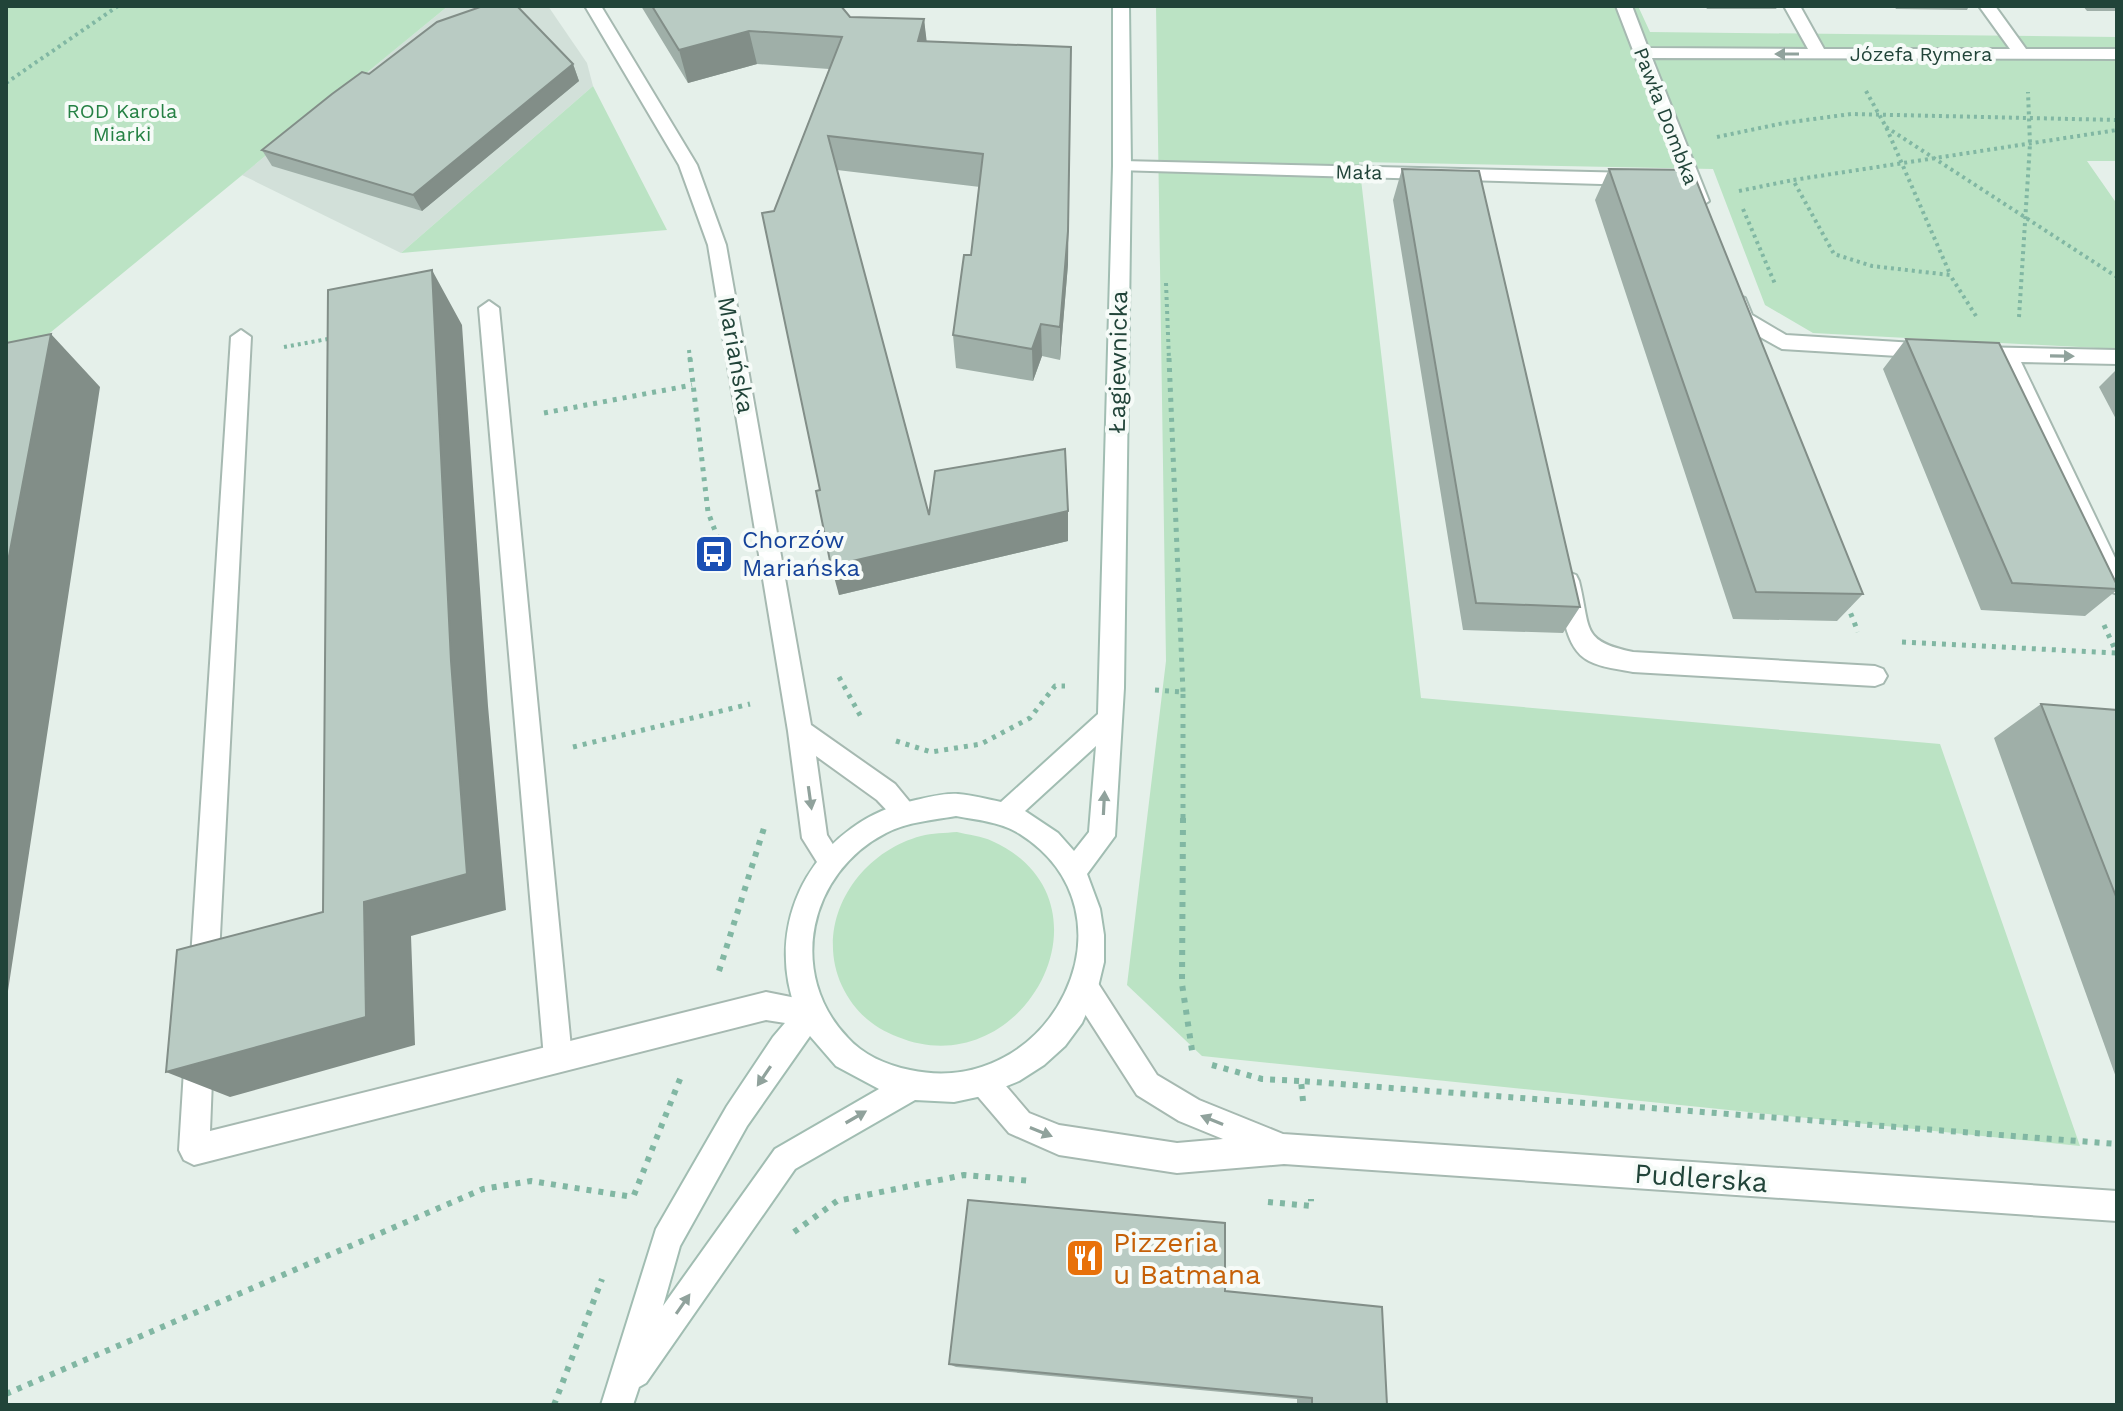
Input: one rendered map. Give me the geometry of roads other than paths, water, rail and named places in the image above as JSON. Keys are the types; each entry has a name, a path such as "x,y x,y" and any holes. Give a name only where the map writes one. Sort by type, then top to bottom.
{"street":[{"name":"Mariańska","path":"593,6 688,165 717,245 800,731 815,838 831,862"},
{"name":"Łagiewnicka","path":"1074,871 1102,836 1110,719 1122,166 1121,6"},
{"name":"Pawła Dombka","path":"1624,6 1684,180 1707,222"},
{"name":"Józefa Rymera","path":"1792,6 1819,54"},
{"name":"Józefa Rymera","path":"1987,6 2022,54"},
{"name":"Józefa Rymera","path":"1642,53 2117,54"},
{"name":"Mała","path":"1122,166 1476,183 1646,179"},
{"path":"1733,291 1744,319 1782,342 2008,355 2117,357"},
{"path":"489,308 558,1058"},
{"path":"240,347 194,1150 766,1006 811,1013"},
{"path":"2008,355 2117,585"},
{"path":"1564,564 1582,642 1596,654 1633,662 1875,676"},
{"path":"1005,815 1026,792 1110,719"},
{"path":"800,731 886,792 905,812"},
{"path":"956,805 1005,815 1044,837 1074,871 1092,927 1084,987 1062,1028 1028,1061 984,1082 947,1088 910,1087 869,1073 836,1046 811,1013 798,975 799,934 809,896 831,862 865,831 905,812 956,805"},
{"name":"Pudlerska","path":"1084,987 1147,1085 1189,1111 1284,1149"},
{"path":"620,1398 667,1240 737,1116 783,1047 811,1013"},
{"name":"Pudlerska","path":"984,1082 1019,1123 1059,1140 1177,1158 1284,1149 2117,1206"},
{"path":"620,1398 785,1159 910,1087"}],"place":[{"name":"Chorzów Mariańska","path":"714,554"},
{"name":"Pizzeria u Batmana","path":"1085,1258"}],"park label":[{"name":"ROD Karola Miarki","path":"122,122"}]}
